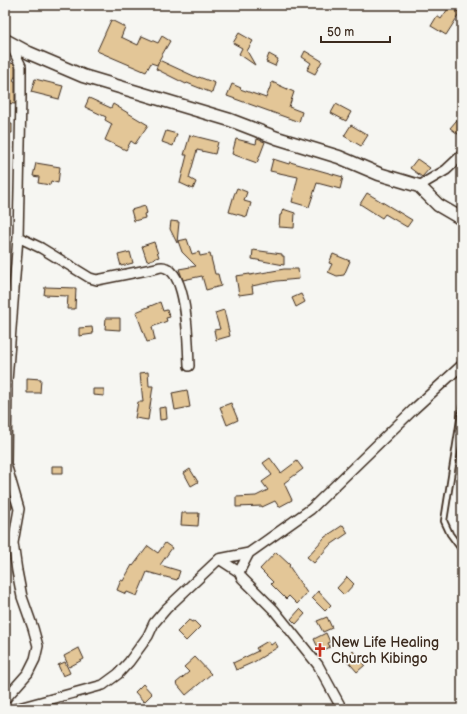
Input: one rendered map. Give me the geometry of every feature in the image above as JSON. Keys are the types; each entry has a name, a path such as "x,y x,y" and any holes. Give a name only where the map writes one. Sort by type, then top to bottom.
{"main road":[{"path":"7,41 29,54 83,76 230,120 277,138 339,157 380,174 419,186 438,206 462,219"}],"street":[{"path":"5,699 28,673 35,659 38,646 22,597 17,571 13,543 19,509 6,464 7,381 18,237 21,66 7,41"},
{"path":"419,186 446,170 462,155"},
{"path":"18,237 41,248 90,278 97,280 166,267 173,272 182,293 185,309 189,366"},
{"path":"15,709 103,685 118,674 129,662 148,636 154,623 166,609 219,559 248,553 310,509 462,365"},
{"path":"239,572 248,553"},
{"path":"219,559 239,572 242,578 274,610 318,665 342,709"}],"lane":[{"path":"461,549 450,534 444,521 462,407"}],"building":[{"path":"450,6 460,13 446,35 431,26 437,16 441,19"},
{"path":"111,20 125,27 121,37 138,45 142,36 158,43 162,36 170,41 159,60 198,78 199,77 215,83 212,93 187,83 186,84 156,69 159,61 157,65 151,63 146,72 97,51"},
{"path":"239,33 253,41 247,51 255,65 239,54 242,48 233,43"},
{"path":"305,51 322,61 315,74 307,70 311,63 302,57"},
{"path":"269,54 278,59 275,66 266,62"},
{"path":"5,61 14,64 15,67 15,76 13,81 15,81 15,104 5,103"},
{"path":"35,79 63,86 59,99 31,92"},
{"path":"272,82 294,92 289,107 302,112 299,122 227,96 232,84 241,88 240,89 266,98"},
{"path":"89,98 111,108 113,104 148,125 135,144 131,141 126,150 105,140 112,124 105,120 106,117 85,107"},
{"path":"336,104 351,112 346,121 331,113"},
{"path":"462,114 462,137 450,128"},
{"path":"5,124 12,124 12,133 5,133"},
{"path":"351,125 368,135 361,146 344,136"},
{"path":"166,131 177,134 173,146 162,142"},
{"path":"190,135 218,142 215,154 197,150 189,178 196,182 193,189 180,183 187,155 184,155"},
{"path":"236,139 256,144 257,139 265,142 257,163 232,154"},
{"path":"273,159 289,164 290,162 343,177 340,189 317,183 309,207 292,202 298,177 270,171"},
{"path":"417,159 430,168 422,177 410,168"},
{"path":"36,163 60,167 58,183 51,181 50,185 38,183 39,177 33,176"},
{"path":"237,188 247,192 244,201 251,203 247,217 229,212"},
{"path":"367,193 412,220 407,227 385,214 382,218 360,204"},
{"path":"145,206 147,213 144,214 145,218 134,221 131,210"},
{"path":"283,209 295,213 294,228 279,227 280,215"},
{"path":"171,221 179,222 177,243 170,229"},
{"path":"187,239 192,254 199,252 200,256 210,254 215,274 218,274 221,286 206,290 202,276 183,280 179,269 196,266 182,252 178,241"},
{"path":"154,242 159,257 147,261 142,246"},
{"path":"253,250 282,254 282,256 284,256 284,265 252,259"},
{"path":"130,252 133,263 121,266 118,255"},
{"path":"333,254 350,261 344,275 337,276 328,272 332,264 329,263"},
{"path":"284,269 298,269 299,279 277,281 252,286 253,293 239,295 236,276"},
{"path":"45,287 76,288 75,309 67,309 68,296 44,295"},
{"path":"301,294 305,302 296,307 292,298"},
{"path":"160,302 163,311 167,310 170,317 166,318 167,321 152,327 155,340 147,342 136,312"},
{"path":"224,310 230,336 216,340 214,330 220,329 215,313"},
{"path":"106,318 120,318 120,330 105,329"},
{"path":"92,327 93,334 79,336 79,328"},
{"path":"148,372 149,386 153,386 148,420 135,418 138,402 143,402 140,373"},
{"path":"27,378 41,379 40,393 27,393"},
{"path":"93,389 104,389 104,396 93,395"},
{"path":"187,390 190,407 175,410 172,393"},
{"path":"231,403 238,420 227,425 220,407"},
{"path":"166,407 167,419 160,420 159,408"},
{"path":"270,458 281,473 297,461 303,469 284,483 292,500 279,507 275,501 262,507 236,507 236,497 256,496 268,490 262,482 272,475 263,463"},
{"path":"52,466 63,466 63,473 52,473"},
{"path":"190,469 198,482 191,486 184,473"},
{"path":"5,488 7,488 12,508 5,508"},
{"path":"182,513 199,513 198,526 181,525"},
{"path":"343,525 348,533 329,546 314,563 307,557 325,537"},
{"path":"165,543 172,548 160,565 180,571 177,580 147,572 137,596 127,592 126,594 117,590 121,580 123,581 132,565 133,566 148,546 158,553"},
{"path":"276,552 290,565 289,566 307,593 297,604 289,596 286,599 271,584 273,582 260,569"},
{"path":"347,577 354,584 344,595 337,588"},
{"path":"318,591 331,605 325,611 312,598"},
{"path":"300,609 305,614 296,624 291,619"},
{"path":"327,617 332,628 323,632 317,621"},
{"path":"189,620 192,622 194,621 200,627 186,641 177,632"},
{"path":"326,633 330,642 328,643 330,647 320,652 314,639"},
{"path":"268,641 271,645 275,642 278,647 254,662 236,670 233,663 258,651 256,648"},
{"path":"79,648 84,659 69,667 64,656"},
{"path":"353,651 365,665 357,672 345,658"},
{"path":"195,657 211,674 186,695 176,683 189,672 184,667"},
{"path":"65,662 70,673 63,676 58,665"},
{"path":"143,684 152,694 144,702 135,692"}],"place":[{"name":"New Life Healing Church Kibingo","path":"320,650"}]}
